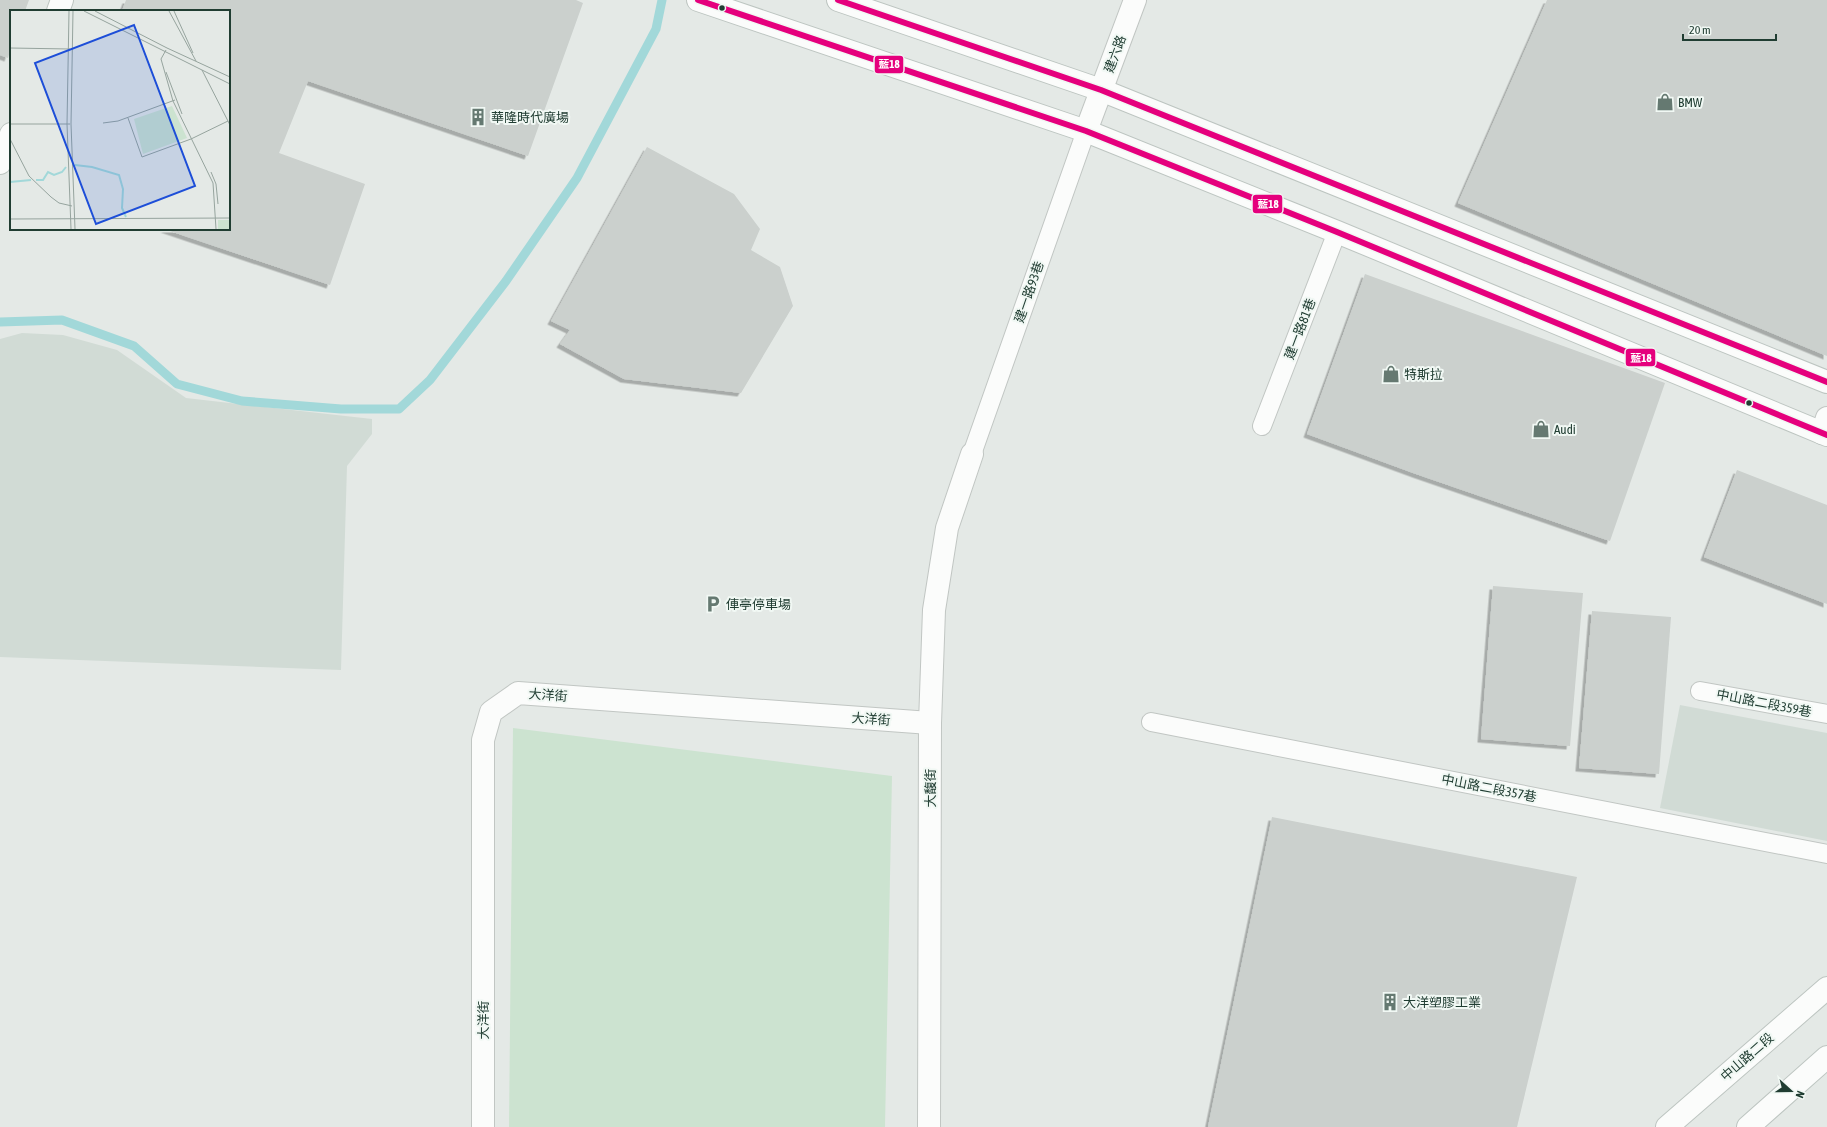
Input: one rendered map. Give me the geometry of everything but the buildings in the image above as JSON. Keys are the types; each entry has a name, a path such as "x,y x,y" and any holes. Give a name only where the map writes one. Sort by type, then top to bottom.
{"street":[{"path":"58,10 62,0"},
{"path":"698,0 1086,131 1825,429"},
{"path":"838,0 1101,90 1827,382"},
{"name":"建六路","path":"1086,131 1135,0"},
{"path":"0,163 10,137"},
{"name":"大馥街","path":"929,1127 930,723 934,610 947,528 972,454"},
{"name":"大洋街","path":"483,1127 483,740 492,712 518,693 930,723"},
{"name":"中山路二段","path":"1667,1127 1827,988"},
{"path":"1748,1127 1827,1057"}],"lane":[{"name":"建一路93巷","path":"972,454 1086,131"},
{"name":"建一路81巷","path":"1262,426 1337,232"},
{"name":"中山路二段359巷","path":"1700,691 1827,714"},
{"name":"中山路二段357巷","path":"1151,722 1827,854"}],"shaded area":[{"path":"22,333 63,335 117,350 186,398 372,419 372,434 347,466 341,670 0,657 0,339"},
{"path":"1680,705 1827,733 1827,841 1660,808"}],"green space":[{"path":"513,728 892,776 885,1127 509,1127"}],"waterway":[{"path":"0,322 62,320 134,346 177,384 242,401 341,409 399,409 430,380 506,281 577,178 656,29 662,0"}],"transit line":[{"name":"藍18","path":"698,0 1086,131 1337,232 1827,435"},
{"name":"藍18","path":"838,0 1101,90 1827,382"}],"place":[{"name":"BMW","path":"1665,102"},
{"name":"華隆時代廣場","path":"478,117"},
{"name":"特斯拉","path":"1391,374"},
{"name":"Audi","path":"1541,429"},
{"name":"俥亭停車場","path":"713,604"},
{"name":"大洋塑膠工業","path":"1390,1002"}]}
